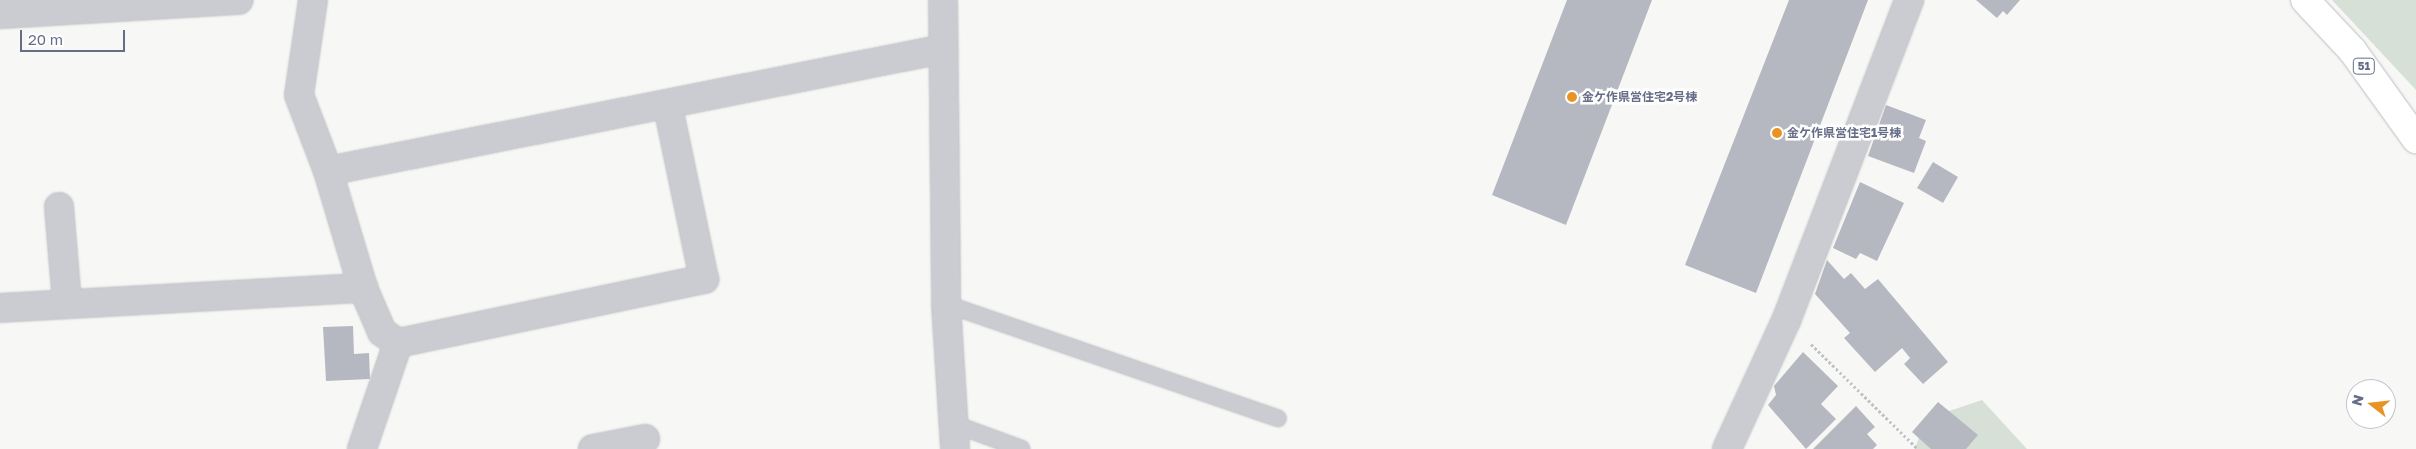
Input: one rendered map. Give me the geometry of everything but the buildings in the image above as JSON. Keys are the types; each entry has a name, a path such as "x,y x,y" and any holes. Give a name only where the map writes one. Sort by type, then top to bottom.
{"main road":[{"name":"51","path":"2305,0 2352,50 2416,139"}],"street":[{"path":"0,14 239,0"},
{"path":"313,0 299,94 328,171 363,288 382,332 398,344 704,279 668,106"},
{"path":"943,0 946,304 954,437"},
{"path":"1727,449 1786,321 1909,0"},
{"path":"328,171 668,106 943,49"},
{"path":"59,207 67,303"},
{"path":"0,308 363,288"},
{"path":"362,449 398,344"},
{"path":"593,449 645,439"}],"lane":[{"path":"946,304 1278,418"},
{"path":"954,437 1022,449"}],"path":[{"path":"1786,321 1918,449"}],"shaded area":[{"path":"2332,0 2416,0 2416,90"},
{"path":"1982,400 2027,449 1915,449 1925,419"}],"place":[{"name":"金ケ作県営住宅2号棟","path":"1572,97"},
{"name":"金ケ作県営住宅1号棟","path":"1777,133"}]}
